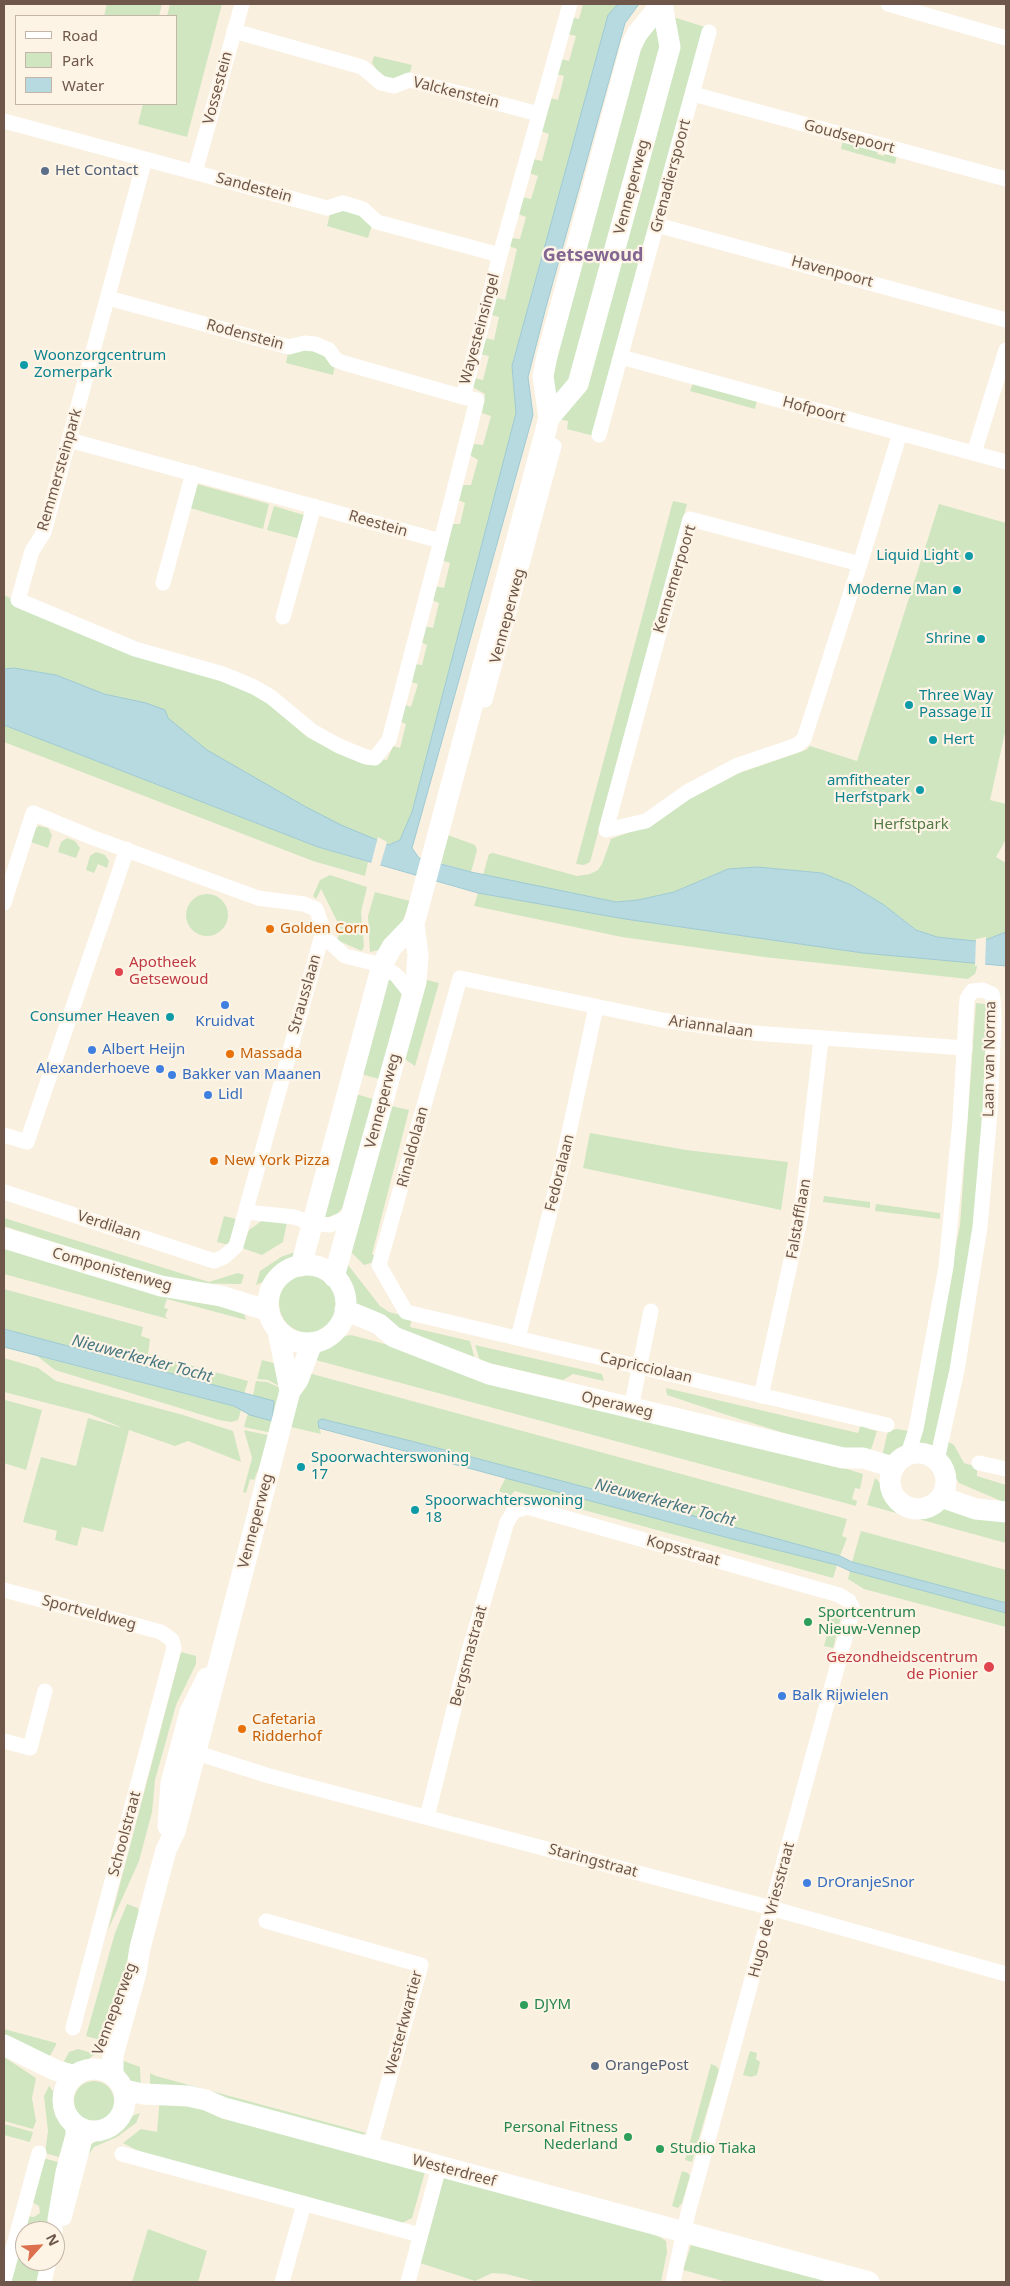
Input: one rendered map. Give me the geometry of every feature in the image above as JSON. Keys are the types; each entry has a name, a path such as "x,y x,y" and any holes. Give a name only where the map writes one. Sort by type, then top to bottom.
{"street":[{"name":"Vossestein","path":"195,172 242,4"},
{"name":"Wayesteinsingel","path":"375,758 390,740 442,541 477,400 463,397 500,255 570,4"},
{"name":"Venneperweg","path":"549,418 543,376 631,46 637,34 662,4"},
{"name":"Venneperweg","path":"334,1277 416,982 418,956 416,915 434,846 453,796 542,441 549,418 578,384 670,48 662,4"},
{"path":"888,4 1006,38"},
{"name":"Valckenstein","path":"234,31 362,67 381,83 394,86 409,80 539,114"},
{"name":"Grenadierspoort","path":"599,435 658,225 709,32"},
{"name":"Goudsepoort","path":"693,94 1006,178"},
{"name":"Sandestein","path":"4,121 327,208 344,203 363,209 377,222 500,255"},
{"name":"Remmersteinpark","path":"145,159 44,532 32,551 18,600 135,649 223,674 254,687 271,697 312,731 339,746 366,757 375,758"},
{"name":"Havenpoort","path":"658,225 1006,320"},
{"name":"Rodenstein","path":"108,298 288,347 304,343 314,344 329,350 336,360 344,363 463,397"},
{"path":"974,453 1006,350"},
{"name":"Hofpoort","path":"621,358 1006,462"},
{"path":"860,564 900,433"},
{"name":"Reestein","path":"68,440 193,472 442,541"},
{"path":"163,583 193,472"},
{"path":"283,618 314,506"},
{"name":"Kennemerpoort","path":"690,519 860,564 804,739 796,745 738,765 687,792 646,821 606,830 690,519"},
{"name":"Venneperweg","path":"450,829 453,796"},
{"name":"Strausslaan","path":"4,903 34,812 91,837 258,898 304,904 316,910 321,923 322,936 246,1212 236,1246 224,1257 214,1261"},
{"path":"4,1135 26,1142 127,849"},
{"name":"Venneperweg","path":"301,1266 311,1223 382,965 392,947 416,915"},
{"path":"322,936 345,956 382,965 397,976 412,995"},
{"name":"Ariannalaan","path":"460,978 662,1020 753,1033 965,1048"},
{"name":"Rinaldolaan","path":"406,1312 380,1265 460,978"},
{"name":"Laan van Norma","path":"897,1467 916,1429 946,1267 953,1204 967,999 972,991 983,990 992,994 994,998 1000,1051 980,1227 957,1370 937,1460"},
{"name":"Fedoralaan","path":"518,1338 562,1165 596,1007"},
{"name":"Falstafflaan","path":"761,1396 801,1215 821,1039"},
{"name":"Verdilaan","path":"4,1192 214,1261"},
{"path":"246,1212 294,1216 311,1223 330,1225 352,1215"},
{"name":"Componistenweg","path":"4,1238 161,1286 269,1302"},
{"path":"301,1266 314,1266 325,1270 334,1277 344,1292 343,1317 328,1337 312,1343 290,1339 278,1331 269,1302 281,1275 301,1266"},
{"path":"631,1408 638,1366 651,1311"},
{"name":"Capricciolaan","path":"406,1312 887,1425"},
{"name":"Operaweg","path":"343,1317 379,1324 394,1337 489,1374 843,1458 863,1458 897,1467"},
{"name":"Venneperweg","path":"278,1331 290,1391"},
{"name":"Venneperweg","path":"118,2082 113,2055 136,1973 140,1948 166,1850 175,1831 188,1750 218,1671 220,1651 290,1391 298,1380 312,1343"},
{"path":"923,1453 937,1460 944,1471 944,1490 929,1507 913,1509 905,1506 893,1495 897,1467 923,1453"},
{"path":"979,1463 1006,1468"},
{"path":"944,1490 976,1509 999,1510"},
{"name":"Kopsstraat","path":"527,1507 839,1595"},
{"name":"Bergsmastraat","path":"427,1817 466,1661 507,1522 514,1510 527,1507"},
{"name":"Sportveldweg","path":"4,1590 161,1632 172,1640"},
{"name":"Hugo de Vriesstraat","path":"685,2232 688,2214 853,1608 849,1601 839,1595"},
{"name":"Schoolstraat","path":"73,2028 174,1648 172,1640"},
{"path":"4,1741 30,1748 45,1691"},
{"name":"Staringstraat","path":"188,1750 269,1776 772,1908 1006,1974"},
{"name":"Westerkwartier","path":"266,1921 421,1965 370,2148"},
{"name":"Venneperweg","path":"81,2073 100,2052 128,1970 140,1948"},
{"path":"4,2044 55,2070 81,2073 101,2070 118,2082 125,2102 123,2113 108,2129 93,2132 82,2129 73,2123 64,2110 64,2094 81,2073"},
{"path":"4,2054 49,2081 64,2094"},
{"name":"Westerdreef","path":"118,2082 143,2094 188,2096 224,2108 439,2167 869,2282"},
{"name":"Westerdreef","path":"123,2113 137,2109 189,2105 224,2108"},
{"path":"55,2221 63,2172 73,2135 73,2123"},
{"path":"63,2221 85,2140 93,2132"},
{"path":"4,2281 39,2153"},
{"path":"122,2154 420,2235"},
{"path":"408,2282 439,2167"},
{"path":"282,2282 304,2204"},
{"path":"673,2282 685,2232"}],"green space":[{"path":"107,4 162,4 159,15 104,15"},
{"path":"170,4 222,4 187,137 138,124 143,105 178,105 178,15 167,15"},
{"path":"583,4 618,4 608,15 512,365 516,413 412,812 400,840 389,845 376,839 340,832 169,729 163,720 166,713 165,710 135,709 56,675 14,668 4,669 4,595 37,612 259,694 308,732 380,759 387,760 393,746 400,748 406,724 399,721 403,704 411,707 418,684 408,681 414,664 422,665 427,645 419,641 424,626 433,628 439,603 430,599 434,586 444,588 450,563 441,560 451,524 460,524 465,503 458,500 462,485 471,485 478,460 470,455 474,444 483,445 491,416 482,413 485,394 471,386 473,378 483,380 489,356 480,354 484,338 494,340 499,317 492,315 497,298 505,300 517,249 509,246 511,238 520,239 526,217 518,214 522,197 531,199 538,176 529,173 533,159 542,161 549,134 541,131 550,98 558,100 564,76 556,74 561,59 569,61 576,36 567,34 572,17 579,19"},
{"path":"670,16 705,27 594,436 567,429 568,421 556,419 579,390"},
{"path":"658,21 663,47 574,378 555,403 549,369 641,39"},
{"path":"374,56 412,65 410,73 393,81 381,76 372,63"},
{"path":"843,140 878,150 877,154 884,156 885,152 897,155 895,164 841,149"},
{"path":"348,207 359,211 367,223 372,225 368,238 327,226 330,214"},
{"path":"308,349 319,352 335,365 333,375 286,363 288,352"},
{"path":"693,383 757,401 755,409 690,391"},
{"path":"197,484 269,504 263,529 190,508"},
{"path":"673,501 687,504 590,862 584,865 576,864"},
{"name":"Herfstpark","path":"939,504 1006,523 1006,728 990,800 1006,804 1006,839 996,857 1006,863 1006,932 988,939 975,941 937,937 916,930 884,905 822,873 757,867 728,869 674,892 638,900 616,902 483,875 489,854 493,853 577,876 590,874 598,870 602,864 611,839 630,832 725,778 806,750 810,746 857,761"},
{"path":"274,506 307,516 301,539 267,530"},
{"path":"4,725 318,847 368,862 365,876 313,861 4,742"},
{"path":"39,826 48,828 52,835 48,848 31,842 33,829"},
{"path":"445,834 475,845 477,850 471,872 437,862"},
{"path":"67,838 75,841 80,848 76,858 58,852 61,842"},
{"path":"96,852 105,855 109,861 107,868 98,864 94,873 86,870 90,856"},
{"path":"330,875 367,887 361,912 364,946 362,951 337,940 341,929 321,889 316,899 313,896 320,880"},
{"path":"375,892 410,901 401,926 383,949 370,952 368,916"},
{"path":"478,893 626,919 863,953 978,963 975,974 968,979 764,957 622,937 474,906"},
{"path":"203,894 211,894 222,900 228,915 222,930 211,936 203,936 192,930 186,919 186,911 192,900"},
{"path":"389,977 403,995 383,1080 357,1073"},
{"path":"423,979 439,983 415,1066 403,1058"},
{"path":"976,1003 985,1004 992,1011 973,1227 954,1363 934,1448 917,1445 960,1225"},
{"path":"352,1093 377,1100 346,1204 337,1214 329,1217 318,1217"},
{"path":"387,1105 409,1110 372,1254 378,1258 377,1261 364,1265 346,1247"},
{"path":"590,1133 686,1150 788,1162 781,1210 583,1168"},
{"path":"824,1196 870,1202 870,1208 823,1202"},
{"path":"876,1204 940,1213 940,1219 875,1211"},
{"path":"224,1216 236,1219 229,1245 217,1242"},
{"path":"4,1218 209,1282 238,1273 244,1275 241,1284 181,1283 4,1226"},
{"path":"263,1220 287,1222 283,1242 262,1255 242,1248 249,1230"},
{"path":"4,1246 242,1307 246,1320 167,1299 164,1308 168,1309 165,1316 168,1319 4,1274"},
{"path":"300,1250 294,1259 270,1279 256,1285 260,1271 281,1257"},
{"path":"345,1261 380,1306 389,1312 412,1318 410,1327 470,1341 476,1363 423,1341 355,1305 343,1273"},
{"path":"309,1273 326,1278 334,1286 339,1303 334,1320 326,1328 309,1333 292,1328 284,1320 279,1303 284,1286 292,1278"},
{"path":"4,1289 143,1327 141,1336 150,1339 148,1354 248,1381 244,1394 4,1329"},
{"path":"351,1335 809,1457 863,1474 860,1489 855,1488 852,1499 857,1501 856,1506 312,1359 321,1346 341,1337"},
{"path":"475,1345 602,1374 604,1381 573,1374 563,1380 480,1361"},
{"path":"37,1356 234,1406 241,1410 238,1420 231,1422 219,1420 55,1370"},
{"path":"4,1358 38,1368 56,1381 183,1415 233,1431 241,1462 188,1441 175,1446 129,1430 103,1532 82,1527 77,1546 55,1540 57,1531 23,1522 41,1457 76,1466 88,1418 123,1428 90,1414 4,1392"},
{"path":"262,1360 281,1365 283,1388 268,1380 257,1379"},
{"path":"305,1372 847,1519 842,1536 847,1538 840,1556 322,1419 318,1421 321,1434 287,1426"},
{"path":"256,1381 267,1382 283,1389 272,1433 244,1427 248,1413 272,1421 253,1395"},
{"path":"666,1388 858,1433 861,1424 868,1424 868,1429 877,1431 870,1453 806,1440 667,1395"},
{"path":"5,1400 42,1410 26,1470 4,1463"},
{"path":"897,1429 909,1431 904,1446 894,1454 882,1456 888,1431"},
{"path":"244,1430 272,1436 254,1480 250,1479 246,1493 243,1492 252,1458"},
{"path":"945,1440 954,1445 964,1463 977,1467 977,1476 1006,1485 1006,1503 959,1483 951,1471 944,1452"},
{"path":"506,1477 725,1537 837,1565 833,1578 515,1491 510,1496 499,1491"},
{"path":"875,1478 887,1489 897,1507 910,1514 924,1515 939,1508 953,1507 1006,1522 1006,1543 867,1505"},
{"path":"861,1531 1006,1570 1006,1603 852,1562"},
{"path":"850,1571 1006,1613 1006,1627 864,1589 848,1579"},
{"path":"832,1615 841,1617 833,1648 824,1646"},
{"path":"181,1652 196,1656 196,1664 176,1705 155,1780 152,1812 139,1861 108,1930"},
{"path":"127,1904 138,1908 140,1919 134,1945 100,2040 86,2036 115,1933"},
{"path":"4,2029 56,2043 56,2045 47,2061 4,2041"},
{"path":"78,2049 95,2054 81,2065 61,2067 69,2052"},
{"path":"750,2051 757,2053 756,2059 760,2062 757,2075 751,2077 743,2075"},
{"path":"4,2057 36,2078 32,2098 36,2121 33,2129 4,2121"},
{"path":"118,2059 140,2067 141,2090 124,2077"},
{"path":"711,2064 719,2070 692,2162 685,2160"},
{"path":"150,2073 366,2133 361,2136 150,2087"},
{"path":"90,2081 98,2081 105,2084 111,2090 114,2101 111,2112 105,2118 98,2121 90,2121 83,2118 77,2112 74,2105 74,2097 77,2090 83,2084"},
{"path":"49,2086 57,2096 59,2111 68,2128 59,2157 45,2153 48,2131 44,2096"},
{"path":"160,2096 425,2172 412,2218 400,2224 148,2156 123,2143 141,2129 157,2132"},
{"path":"140,2113 136,2123 117,2137 94,2147 89,2154 90,2145 115,2130 129,2117"},
{"path":"4,2124 33,2132 30,2142 4,2135"},
{"path":"43,2158 58,2162 51,2221 26,2221 27,2216 34,2217 40,2213 39,2206 32,2202"},
{"path":"682,2171 690,2176 682,2203 678,2208 672,2206"},
{"path":"443,2174 638,2228 658,2236 666,2241 667,2252 661,2282 537,2282 506,2274 492,2273 475,2281 417,2262"},
{"path":"148,2229 207,2251 198,2282 132,2282"},
{"path":"691,2245 832,2282 727,2282 683,2270"},
{"path":"15,2263 15,2271 40,2271 37,2282 10,2282"}],"water":[{"path":"618,4 639,4 625,23 546,307 528,377 533,415 412,848 419,858 471,872 616,902 638,900 674,892 728,869 757,867 822,873 851,885 884,905 916,930 937,937 975,941 988,939 1006,932 1006,966 863,953 625,919 478,893 318,847 4,725 4,669 14,668 56,675 104,694 146,703 165,710 168,718 207,750 306,807 341,825 389,845 400,840 412,812 516,413 512,366 608,15"},
{"path":"4,1329 274,1401 272,1421 250,1415 234,1406 4,1347"},
{"path":"322,1419 690,1515 840,1556 852,1562 1006,1603 1006,1613 850,1571 837,1565 725,1537 319,1428 318,1421"}],"pier":[{"path":"378,837 387,842 380,866 371,864"},
{"path":"986,937 985,967 975,966 976,939"}],"place":[{"name":"Het Contact","path":"45,171"},
{"name":"Woonzorgcentrum Zomerpark","path":"24,365"},
{"name":"Liquid Light","path":"969,556"},
{"name":"Moderne Man","path":"957,590"},
{"name":"Shrine","path":"981,639"},
{"name":"Three Way Passage II","path":"909,705"},
{"name":"Hert","path":"933,740"},
{"name":"amfitheater Herfstpark","path":"920,790"},
{"name":"Golden Corn","path":"270,929"},
{"name":"Apotheek Getsewoud","path":"119,972"},
{"name":"Kruidvat","path":"225,1005"},
{"name":"Consumer Heaven","path":"170,1017"},
{"name":"Albert Heijn","path":"92,1050"},
{"name":"Massada","path":"230,1054"},
{"name":"Alexanderhoeve","path":"160,1069"},
{"name":"Bakker van Maanen","path":"172,1075"},
{"name":"Lidl","path":"208,1095"},
{"name":"New York Pizza","path":"214,1161"},
{"name":"Spoorwachterswoning 17","path":"301,1467"},
{"name":"Spoorwachterswoning 18","path":"415,1510"},
{"name":"Sportcentrum Nieuw-Vennep","path":"808,1622"},
{"name":"Gezondheidscentrum de Pionier","path":"989,1667"},
{"name":"Balk Rijwielen","path":"782,1696"},
{"name":"Cafetaria Ridderhof","path":"242,1729"},
{"name":"DrOranjeSnor","path":"807,1883"},
{"name":"DJYM","path":"524,2005"},
{"name":"OrangePost","path":"595,2066"},
{"name":"Personal Fitness Nederland","path":"628,2137"},
{"name":"Studio Tiaka","path":"660,2149"}],"district":[{"name":"Getsewoud","path":"593,256"}],"water label":[{"name":"Nieuwerkerker Tocht","path":"142,1359"},
{"name":"Nieuwerkerker Tocht","path":"665,1503"}]}
